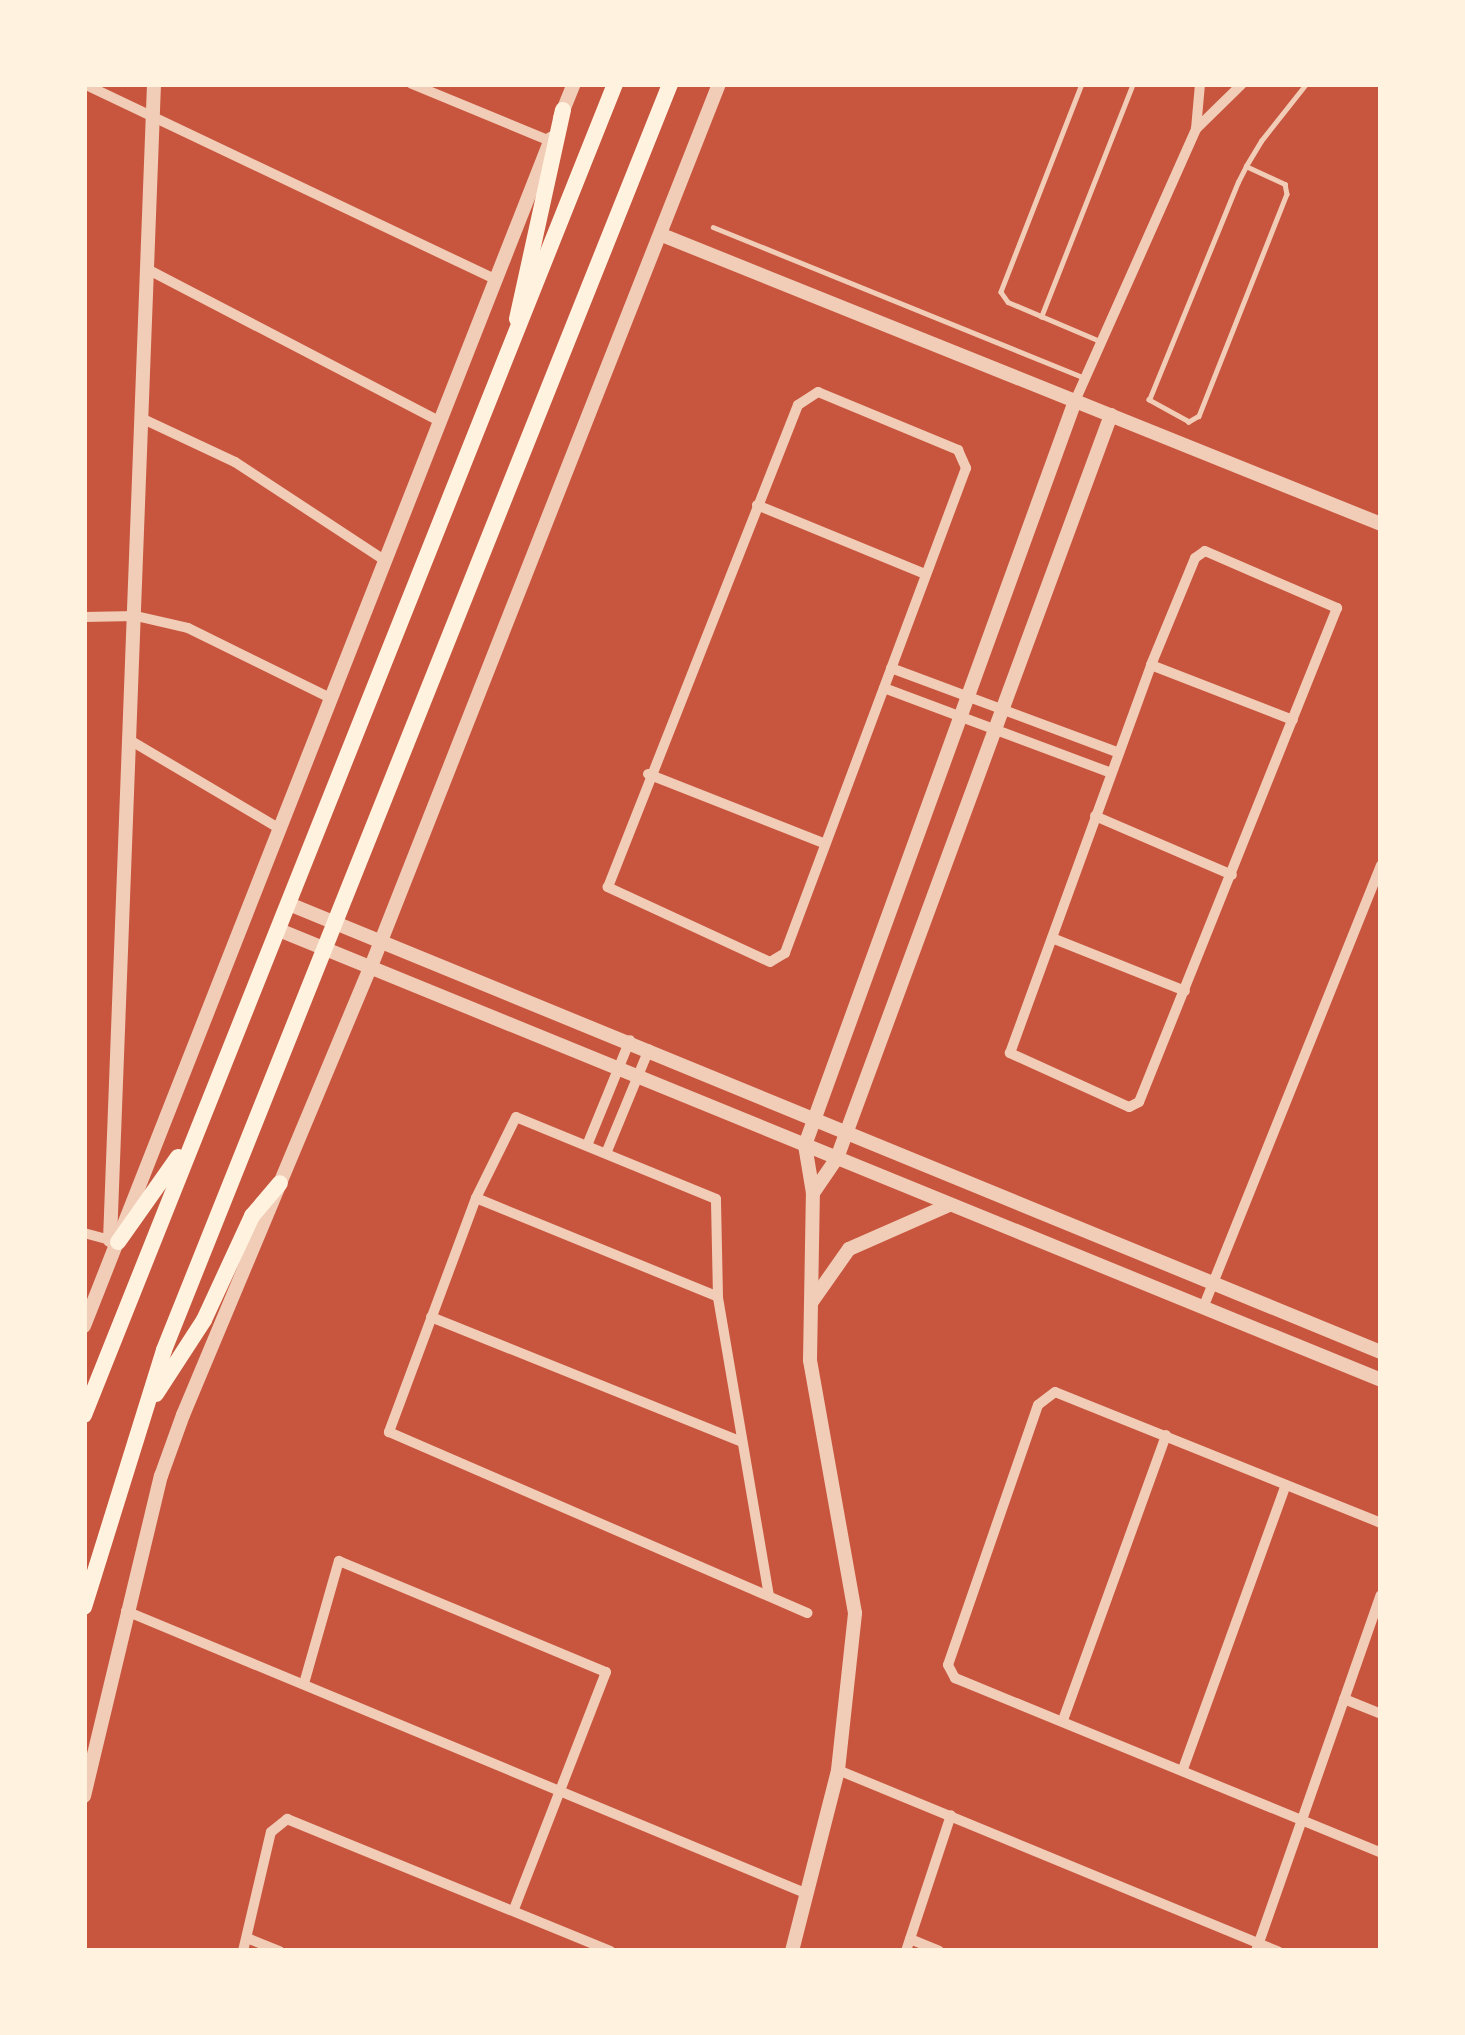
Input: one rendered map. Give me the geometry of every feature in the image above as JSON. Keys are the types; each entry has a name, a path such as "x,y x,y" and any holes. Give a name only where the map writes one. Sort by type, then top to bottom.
{"main road":[{"path":"84,1415 615,84"},
{"path":"84,1607 142,1414 334,920 670,84"},
{"path":"516,337 519,292 563,110"},
{"path":"114,1241 207,1111"},
{"path":"142,1414 204,1319 251,1216 280,1183"}],"street":[{"path":"84,84 496,280"},
{"path":"114,1241 154,84"},
{"path":"412,84 550,141"},
{"path":"84,1326 574,84"},
{"path":"84,1796 161,1476 382,940 719,84"},
{"path":"792,1951 838,1770 854,1596 810,1360 813,1193 805,1145 1075,400 1196,129 1200,84"},
{"path":"1196,129 1242,84"},
{"path":"662,235 1381,524"},
{"path":"147,269 439,421"},
{"path":"818,392 967,460 784,953 770,962 609,890 647,774 757,505 802,399 818,392"},
{"path":"813,1193 837,1158 1111,415"},
{"path":"141,418 235,462 386,561"},
{"path":"757,505 925,574"},
{"path":"1205,551 1335,604 1185,991 1139,1102 1129,1107 1010,1056 1151,665 1195,557 1205,551"},
{"path":"84,617 136,616 208,635 330,698"},
{"path":"1151,665 1293,720"},
{"path":"891,668 1119,754"},
{"path":"884,688 1111,773"},
{"path":"133,742 277,827"},
{"path":"647,774 823,842"},
{"path":"1095,816 1232,875"},
{"path":"1202,1308 1381,866"},
{"path":"290,904 1381,1352"},
{"path":"279,930 1381,1380"},
{"path":"1052,938 1185,991"},
{"path":"588,1143 630,1040"},
{"path":"607,1151 649,1048"},
{"path":"770,1596 718,1297 716,1199 516,1117 476,1198 388,1423 394,1436 770,1596 808,1612"},
{"path":"476,1198 718,1297"},
{"path":"809,1307 850,1250 895,1223 951,1204"},
{"path":"84,1233 114,1241"},
{"path":"431,1317 742,1442"},
{"path":"1381,1523 1065,1391 1038,1405 948,1670 1381,1853"},
{"path":"1063,1720 1166,1435"},
{"path":"1183,1768 1286,1485"},
{"path":"305,1681 339,1561 602,1669 607,1682 514,1909"},
{"path":"1257,1947 1381,1595"},
{"path":"126,1611 305,1681 805,1894"},
{"path":"1345,1699 1381,1714"},
{"path":"838,1770 1257,1947 1278,1951"},
{"path":"939,1951 908,1945 951,1815"},
{"path":"280,1951 245,1945 271,1832 292,1820 610,1951"}],"lane":[{"path":"1082,84 1002,286 1008,302 1100,341"},
{"path":"1041,317 1133,84"},
{"path":"1246,166 1285,184 1279,216 1196,420 1151,406 1246,166 1306,84"},
{"path":"713,227 1085,378"}]}
